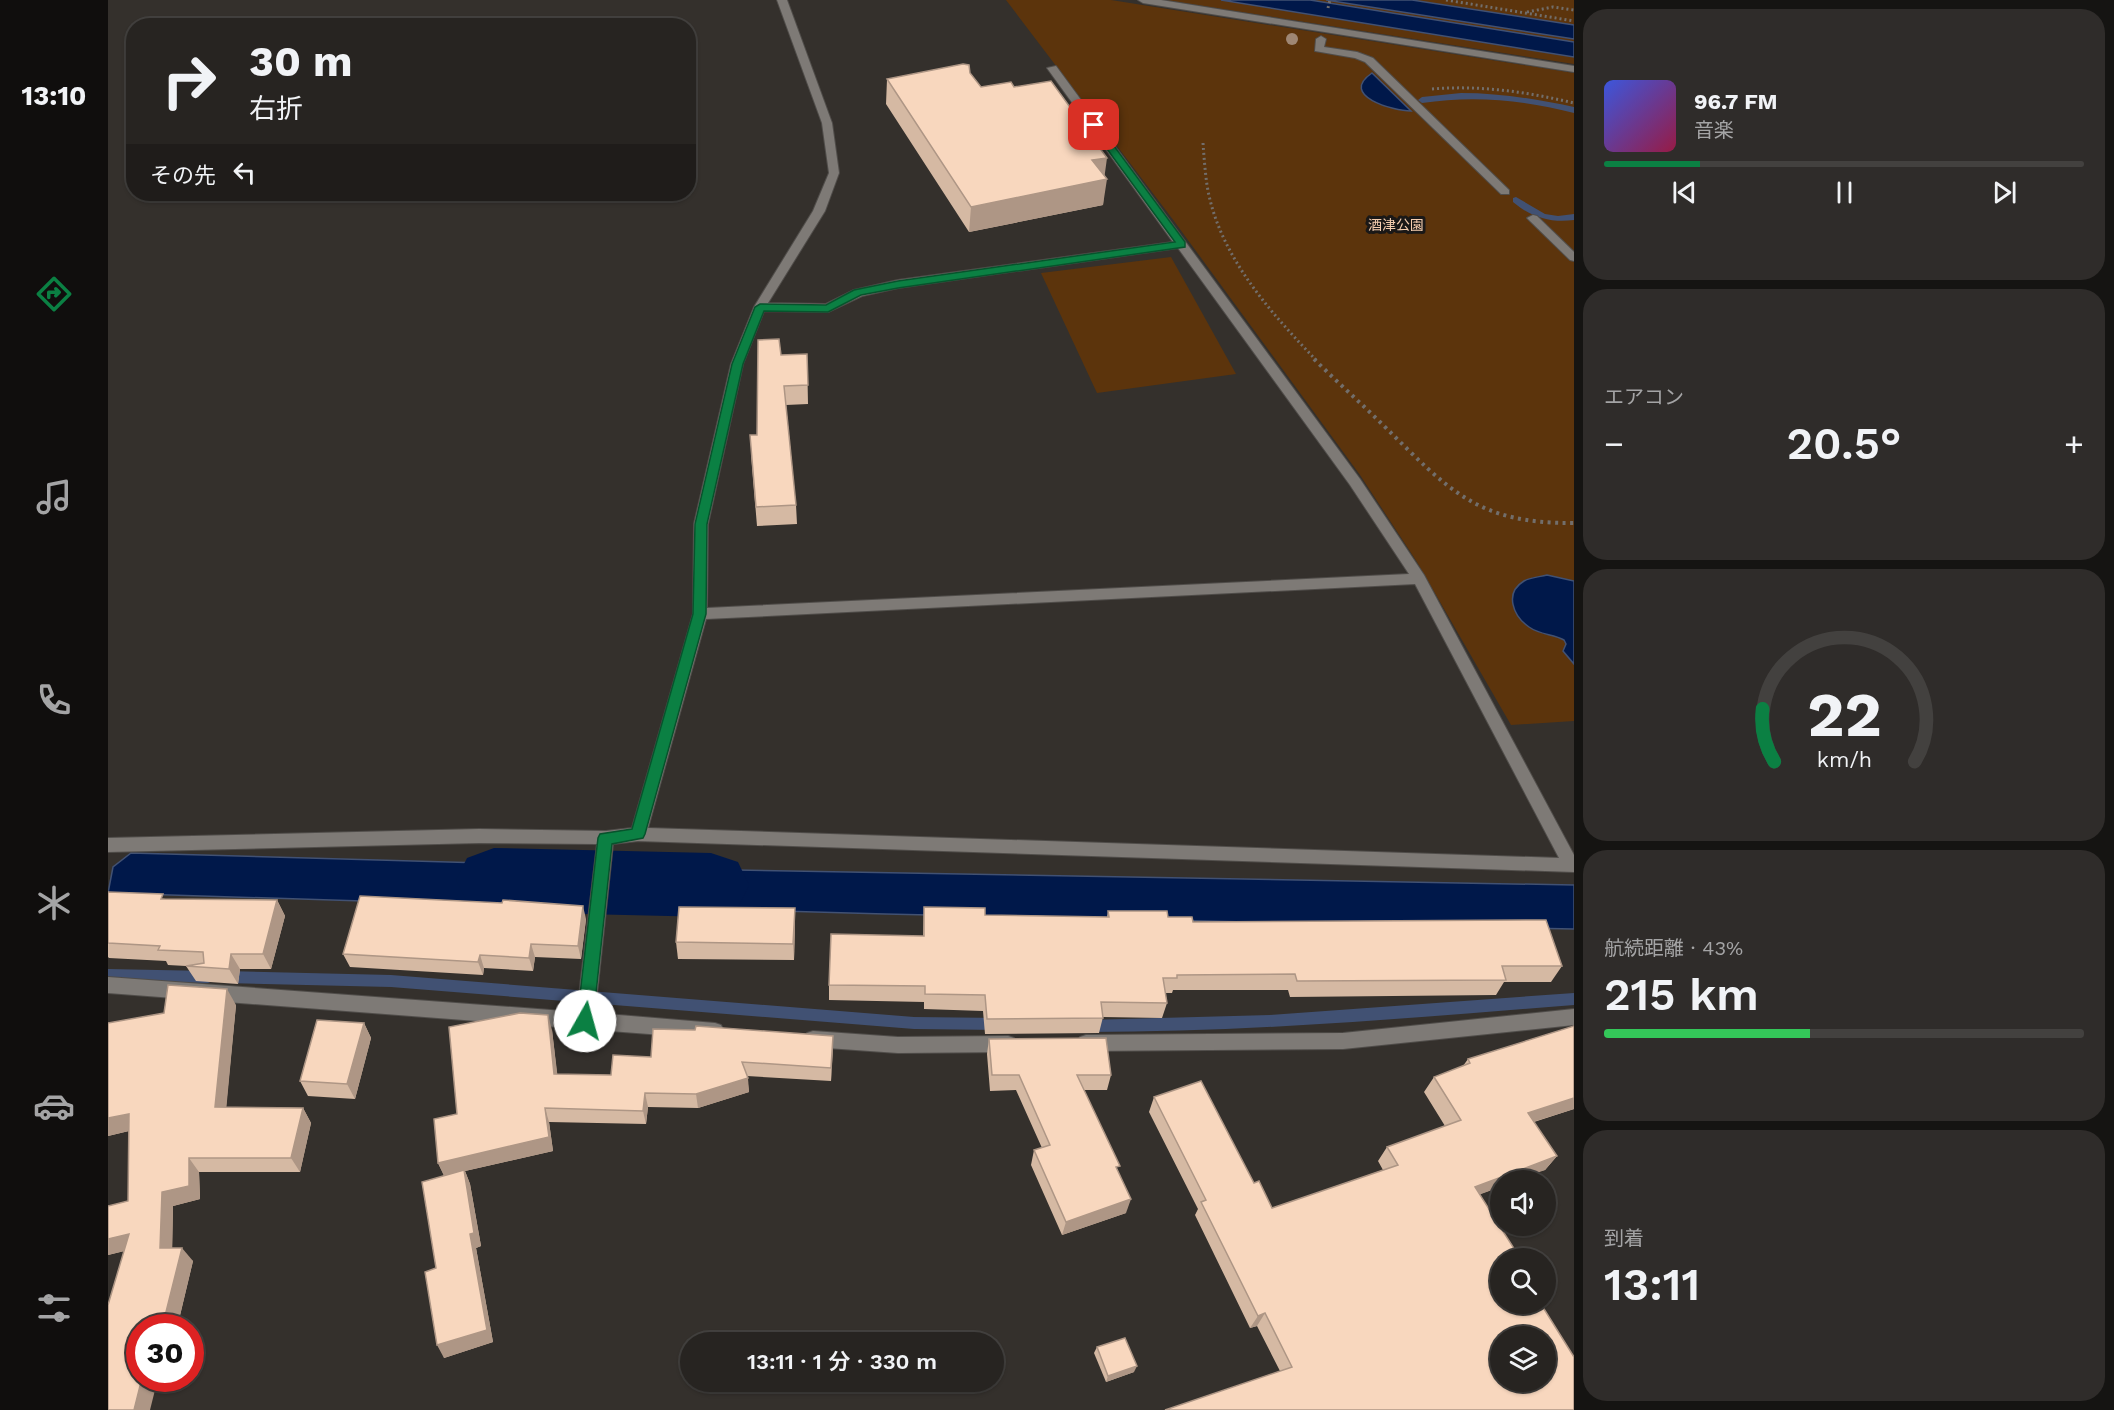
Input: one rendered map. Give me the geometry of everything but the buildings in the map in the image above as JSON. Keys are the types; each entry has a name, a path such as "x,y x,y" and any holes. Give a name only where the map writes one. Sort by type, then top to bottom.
{"street":[{"path":"638,834 700,614 701,524 737,364 760,307 819,211 834,174 827,123 782,0"},
{"path":"1143,0 1574,69"},
{"path":"1321,39 1319,50 1363,57 1505,192"},
{"path":"1052,68 1355,482 1419,579 1572,866"},
{"path":"1533,218 1574,258"},
{"path":"760,307 828,308 858,293 898,284 1182,244"},
{"path":"700,614 1419,579"},
{"path":"109,847 479,836 606,838 638,834 1572,866"},
{"path":"585,1021 606,838"},
{"path":"108,986 392,1005 736,1033"},
{"path":"1074,1043 1343,1041 1574,1017"},
{"path":"794,1037 898,1045 1027,1044"}],"path":[{"path":"1446,0 1574,21"},
{"path":"1522,13 1553,8 1573,9"},
{"path":"1403,93 1475,86 1521,91 1574,103"},
{"path":"1203,143 1206,183 1234,259 1256,294 1316,363 1430,470 1476,505 1502,517 1532,522 1574,523"}],"green space":[{"name":"酒津公園","path":"1006,0 1111,0 1574,73 1574,721 1511,725 1417,562 1360,475 1174,221"},
{"path":"1165,0 1574,0 1574,64"},
{"path":"1171,257 1236,374 1097,393 1041,273"}],"water":[{"path":"1221,0 1310,0 1574,42 1574,57"},
{"path":"1326,0 1412,0 1574,25 1574,39"},
{"path":"1372,73 1411,111 1382,105 1365,95 1361,89 1363,81"},
{"path":"1547,575 1574,581 1574,664 1563,651 1566,644 1564,640 1529,627 1515,611 1513,598 1518,586 1524,581"},
{"path":"131,853 585,866 592,872 585,908 108,893 113,867"},
{"path":"623,868 1574,885 1574,929 613,906 615,873"}],"waterway":[{"path":"1422,100 1442,97 1498,96 1574,110"},
{"path":"1516,200 1529,210 1543,216 1574,217"},
{"path":"494,880 711,885"},
{"path":"108,975 208,977"},
{"path":"225,977 391,981 914,1023 1001,1024"},
{"path":"1087,1026 1270,1022 1574,999"}],"route":[{"path":"585,1021 606,838 638,834 700,614 701,524 737,364 760,307 828,308 858,293 898,284 1182,244 1094,125"}]}
